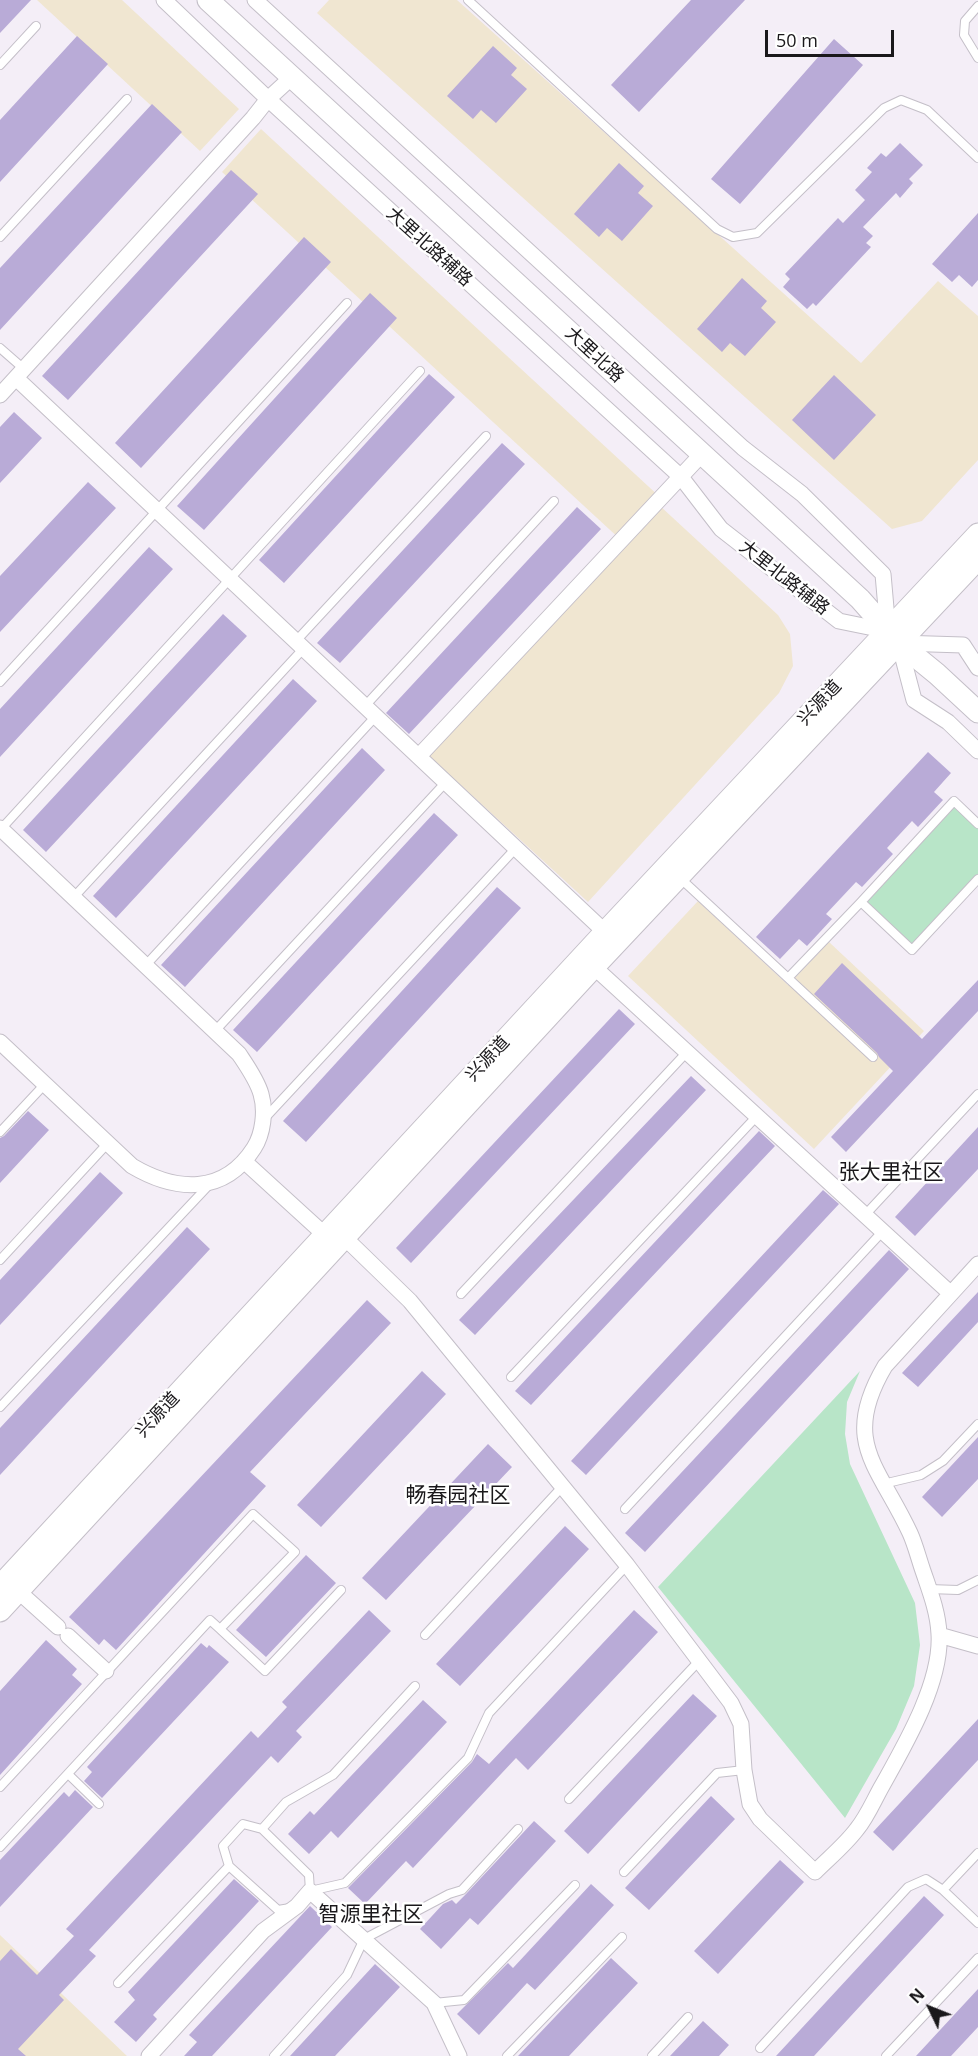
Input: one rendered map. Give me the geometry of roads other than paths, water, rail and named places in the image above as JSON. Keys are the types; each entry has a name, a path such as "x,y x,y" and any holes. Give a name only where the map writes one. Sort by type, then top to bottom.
{"main road":[{"name":"大里北路","path":"218,3 292,76 860,599 894,637 978,712"},
{"name":"兴源道","path":"0,1611 9,1588 335,1236 679,877 894,637 978,534"},
{"name":"兴源道","path":"335,1236 605,932 894,637 978,559"}],"street":[{"name":"大里北路辅路","path":"164,0 268,99 681,477 721,529 838,621 894,637 963,645 978,668"},
{"path":"255,0 743,448 810,501 883,574 894,637 914,700 948,722 978,751"},
{"path":"0,395 254,118 268,99 292,76"},
{"path":"20,374 229,579 605,932"},
{"path":"419,756 701,455"},
{"path":"0,829 239,1054 262,1095 264,1119 258,1142 245,1162 230,1175 211,1183 191,1186 151,1177 132,1166 0,1042"},
{"path":"594,967 950,1293"},
{"path":"245,1162 410,1301 627,1565 731,1703 741,1724 744,1770 750,1804 760,1820 815,1872 858,1829 907,1739 928,1694 936,1664 939,1635 934,1605 911,1534 871,1461 864,1437 866,1406 875,1382 885,1366 978,1264"},
{"path":"9,1588 106,1671"},
{"path":"939,1635 978,1646"},
{"path":"149,2056 263,1931 297,1906 310,1891 434,2003 459,2056"}],"lane":[{"path":"468,0 717,229 733,237 757,233 884,108 901,100 927,110 978,158"},
{"path":"978,6 965,21 964,35 978,58"},
{"path":"0,64 36,27"},
{"path":"0,237 126,99"},
{"path":"0,682 347,303"},
{"path":"0,348 20,374"},
{"path":"0,829 420,371"},
{"path":"74,898 486,436"},
{"path":"145,966 554,501"},
{"path":"215,1031 446,782"},
{"path":"788,978 954,801 978,823"},
{"path":"264,1119 516,848"},
{"path":"679,877 873,1057"},
{"path":"861,902 912,950 978,879"},
{"path":"461,1294 687,1052"},
{"path":"0,1132 45,1084"},
{"path":"865,1215 978,1094"},
{"path":"511,1377 757,1116"},
{"path":"0,1260 108,1143"},
{"path":"0,1407 211,1183"},
{"path":"625,1509 883,1232"},
{"path":"883,1484 921,1475 944,1461 978,1424"},
{"path":"425,1635 562,1487"},
{"path":"0,1787 253,1514 295,1552 220,1629"},
{"path":"297,1906 278,1910 229,1866 223,1846 243,1824 262,1829 309,1875 310,1891 345,1883 468,1758 489,1713 627,1565"},
{"path":"929,1589 958,1590 978,1580"},
{"path":"0,1847 210,1620 265,1671 341,1590"},
{"path":"569,1799 699,1661"},
{"path":"262,1829 286,1802 333,1775 415,1686"},
{"path":"624,1872 717,1773 744,1770"},
{"path":"68,1774 99,1804"},
{"path":"274,2056 347,1975 364,1939 449,1894 462,1890 518,1829"},
{"path":"943,1890 978,1853"},
{"path":"118,1983 229,1866"},
{"path":"760,2048 908,1887 926,1879 943,1890 978,1923"},
{"path":"434,2003 464,2000 574,1885"},
{"path":"507,2056 622,1937"},
{"path":"886,2056 978,1958"},
{"path":"652,2056 688,2017"}],"district":[{"name":"张大里社区","path":"891,1173"},
{"name":"畅春园社区","path":"458,1496"},
{"name":"智源里社区","path":"371,1915"}]}
